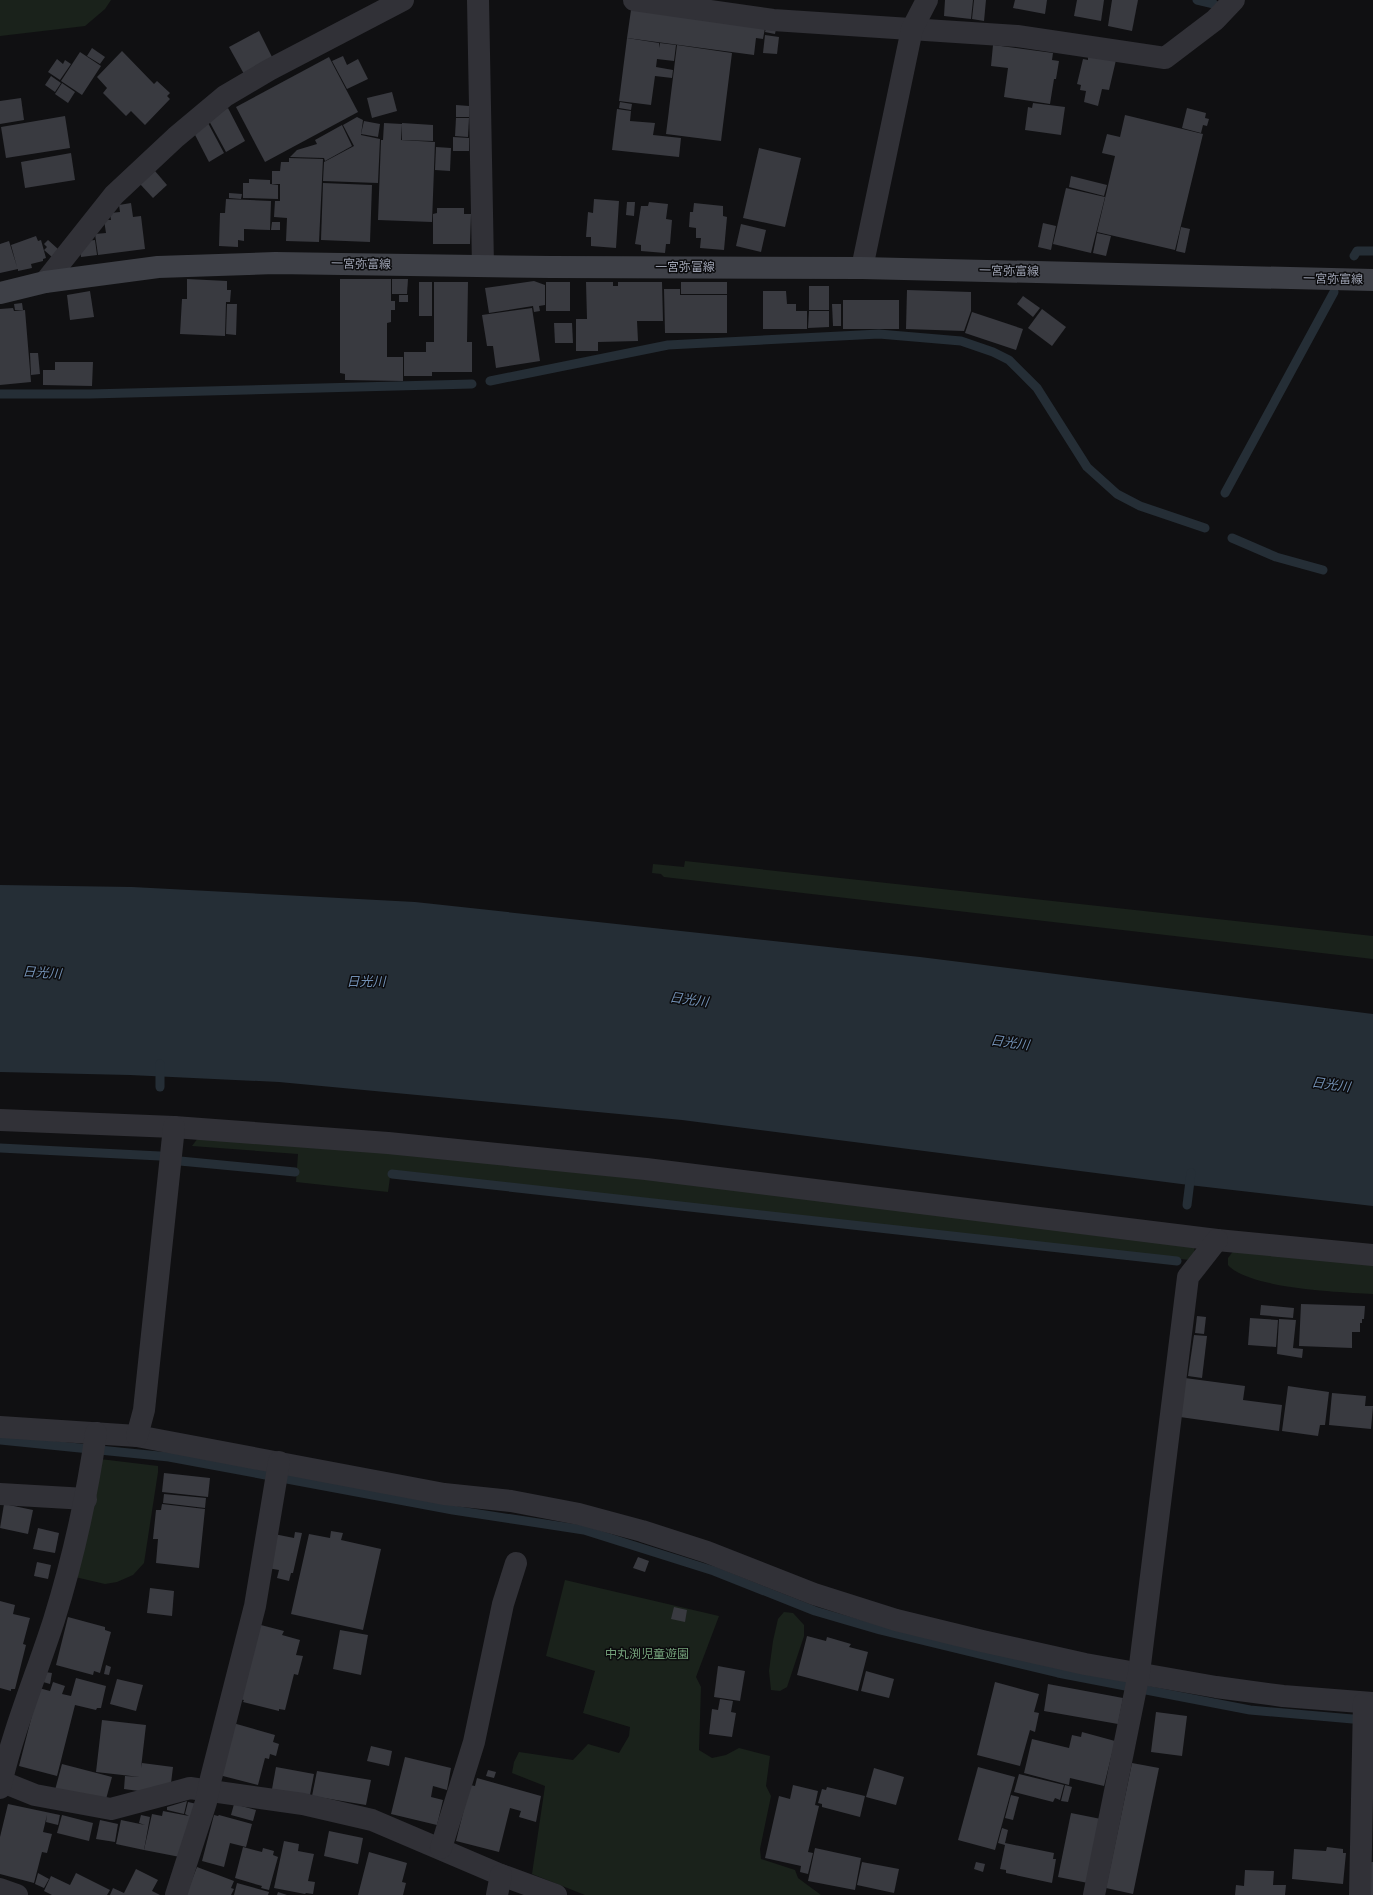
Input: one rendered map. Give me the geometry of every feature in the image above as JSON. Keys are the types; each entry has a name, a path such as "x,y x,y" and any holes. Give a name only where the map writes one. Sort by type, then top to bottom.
{"main road":[{"name":"一宮弥富線","path":"0,292 45,282 158,267 275,262 483,266 862,268 1373,280"}],"street":[{"path":"45,282 114,196 176,137 225,96 269,70 403,0"},
{"path":"478,0 483,266"},
{"path":"634,0 773,20 1017,36 1165,58 1215,20 1234,0"},
{"path":"862,268 912,29 927,0"},
{"path":"0,1120 174,1127 388,1143 646,1169 1217,1240 1373,1255"},
{"path":"137,1436 144,1410 174,1127"},
{"path":"1094,1895 1137,1682 1188,1277 1217,1240"},
{"path":"0,1426 94,1444 137,1436 277,1473 511,1501 578,1514 642,1531 707,1552 814,1594 896,1620 1085,1664 1137,1682 1223,1688 1283,1696 1366,1711 1360,1895"},
{"path":"94,1444 86,1499 54,1620 12,1740 0,1784 35,1795 111,1809 190,1788 303,1804 372,1820 441,1848 499,1885 556,1895"},
{"path":"176,1895 208,1790 254,1606 277,1473"},
{"path":"0,1494 86,1499"},
{"path":"441,1848 474,1742 503,1604 516,1563"},
{"path":"0,1889 17,1895"}],"green space":[{"path":"0,0 111,0 105,9 85,26 0,36"},
{"path":"685,861 1373,936 1373,959 664,877 661,874 652,873 653,864 684,867"},
{"path":"198,1138 384,1152 633,1177 1194,1245 1195,1255 1190,1260 391,1170 388,1192 296,1182 298,1154 192,1146"},
{"path":"1234,1250 1373,1264 1373,1294 1296,1288 1255,1279 1239,1273 1228,1265 1228,1258"},
{"path":"100,1459 158,1466 144,1563 133,1575 117,1582 105,1584 75,1577"},
{"name":"中丸渕児童遊園","path":"565,1580 719,1616 696,1677 701,1687 699,1750 712,1758 726,1755 739,1748 770,1756 766,1786 771,1796 760,1849 761,1859 795,1870 798,1878 821,1895 585,1895 532,1874 545,1786 512,1773 514,1762 519,1752 573,1760 588,1744 619,1753 629,1736 630,1727 583,1713 595,1671 546,1656"},
{"path":"784,1612 793,1613 804,1625 804,1636 787,1687 780,1691 771,1690 769,1671 778,1619"}],"water":[{"name":"日光川","path":"0,885 132,887 415,902 920,957 1373,1014 1373,1206 1189,1185 682,1120 279,1082 130,1075 0,1072"}],"building":[{"path":"945,0 973,0 971,19 944,16"},
{"path":"974,0 986,0 984,21 972,19"},
{"path":"1015,0 1047,0 1045,14 1013,8"},
{"path":"1077,0 1104,0 1101,21 1074,16"},
{"path":"1112,0 1138,0 1132,31 1108,26"},
{"path":"631,10 765,28 763,39 756,38 754,55 627,38"},
{"path":"766,28 776,29 775,34 765,32"},
{"path":"259,31 273,59 244,74 229,47"},
{"path":"765,35 779,37 777,54 763,53"},
{"path":"627,38 659,43 659,48 660,43 676,45 674,61 657,59 656,67 673,70 672,78 655,76 651,105 619,101"},
{"path":"677,45 732,53 721,141 666,134"},
{"path":"993,45 1053,53 1052,60 1059,61 1056,79 1054,79 1050,104 1004,97 1008,68 991,66"},
{"path":"92,48 105,57 100,64 87,56"},
{"path":"122,51 154,84 157,81 170,93 167,96 170,99 145,125 131,111 126,116 103,93 107,88 97,77"},
{"path":"80,52 101,66 82,95 61,81"},
{"path":"1088,54 1116,60 1109,90 1102,89 1098,106 1084,102 1086,91 1080,90 1081,85 1077,84 1083,59 1088,60"},
{"path":"343,56 347,65 358,59 368,79 347,89 332,61"},
{"path":"329,57 358,112 265,162 236,107"},
{"path":"57,59 63,64 65,60 71,64 60,80 48,72"},
{"path":"51,76 61,83 55,92 45,85"},
{"path":"62,83 75,92 68,103 55,94"},
{"path":"392,92 397,111 372,118 367,98"},
{"path":"21,98 24,120 0,124 0,101"},
{"path":"620,102 632,104 631,110 619,108"},
{"path":"1033,103 1065,107 1061,135 1025,130 1028,107 1032,108"},
{"path":"456,105 469,106 469,117 456,117"},
{"path":"228,108 245,141 226,152 208,119"},
{"path":"1187,108 1206,113 1205,118 1209,119 1207,126 1203,125 1201,133 1182,128"},
{"path":"617,109 631,111 630,121 655,123 653,135 681,138 679,157 612,150"},
{"path":"1125,115 1203,134 1175,250 1097,232 1115,156 1102,153 1107,134 1120,137"},
{"path":"65,116 70,148 6,158 1,127"},
{"path":"357,117 363,120 361,135 380,139 378,183 323,181 324,162 354,146 343,125"},
{"path":"456,118 469,118 468,137 455,136"},
{"path":"364,121 380,124 378,137 361,134"},
{"path":"208,123 224,153 209,162 193,131"},
{"path":"384,123 402,124 401,140 435,142 432,222 378,220 381,140 383,140"},
{"path":"402,123 433,125 433,141 402,140"},
{"path":"342,125 352,146 325,161 324,158 290,157 297,150 317,144 315,140"},
{"path":"453,137 469,138 469,151 453,151"},
{"path":"436,147 451,148 450,171 435,170"},
{"path":"759,148 801,158 785,227 743,218"},
{"path":"71,153 75,180 25,188 21,162"},
{"path":"289,158 323,159 319,242 286,241 287,218 274,217 275,201 280,201 280,184 272,184 272,171 280,171 281,162 289,162"},
{"path":"155,171 167,185 153,198 140,184"},
{"path":"1071,176 1107,185 1104,196 1069,187"},
{"path":"249,179 270,180 270,184 278,185 278,199 243,198 243,183 249,183"},
{"path":"323,183 372,185 370,242 321,240"},
{"path":"1066,188 1105,197 1091,253 1053,244"},
{"path":"229,193 242,194 241,199 229,198"},
{"path":"226,199 271,201 270,230 244,229 244,241 238,240 238,247 219,246 220,213 225,213"},
{"path":"594,199 619,201 616,248 591,246 591,237 586,237 588,212 593,213"},
{"path":"627,202 635,202 634,216 626,215"},
{"path":"649,202 668,204 666,219 672,220 670,244 666,244 665,253 641,251 641,245 635,244 641,206 648,206"},
{"path":"131,203 133,217 141,216 145,249 98,255 95,234 106,233 104,220 111,220 110,213 120,212 119,205"},
{"path":"694,203 723,206 723,216 727,217 724,250 700,248 701,238 696,238 696,228 689,227 690,212 693,212"},
{"path":"437,208 464,208 464,214 471,214 470,244 433,244 433,214 437,213"},
{"path":"272,222 280,222 280,230 271,230"},
{"path":"1043,223 1056,226 1051,250 1038,247"},
{"path":"741,224 766,230 761,252 736,246"},
{"path":"1181,227 1190,229 1185,253 1176,251"},
{"path":"1097,233 1111,236 1106,256 1093,253"},
{"path":"36,236 38,241 41,240 46,258 43,259 43,261 31,264 32,268 0,273 0,244 9,241 17,267 11,245"},
{"path":"48,240 58,249 52,257 44,250 47,247 44,244"},
{"path":"95,240 97,255 81,257 80,247 85,241"},
{"path":"187,279 227,281 227,290 231,290 230,302 226,302 225,336 180,334 182,299 187,299"},
{"path":"340,279 391,279 391,301 395,301 395,310 391,310 391,322 387,323 387,357 403,357 403,381 345,380 345,374 340,373"},
{"path":"392,279 408,279 407,294 392,294"},
{"path":"534,281 545,285 545,305 539,306 540,311 534,312 533,306 489,313 485,288"},
{"path":"419,282 432,282 432,316 419,316"},
{"path":"434,282 468,282 467,342 472,342 472,372 432,372 432,376 404,376 404,352 426,352 426,342 434,342"},
{"path":"546,282 570,282 570,311 546,311"},
{"path":"586,282 613,282 613,286 618,286 618,282 662,282 663,321 637,321 638,341 598,342 598,351 576,351 576,319 587,319"},
{"path":"681,282 727,282 727,294 681,294"},
{"path":"809,286 829,286 829,310 809,310"},
{"path":"664,289 680,289 680,295 727,295 727,333 665,333"},
{"path":"907,290 971,292 971,311 964,331 906,329"},
{"path":"90,291 94,317 70,320 67,295"},
{"path":"763,291 786,291 787,304 796,304 796,311 807,311 807,329 763,329"},
{"path":"399,295 408,295 408,302 399,302"},
{"path":"1023,296 1040,308 1033,317 1017,304"},
{"path":"843,300 899,300 899,329 843,329"},
{"path":"22,303 23,310 15,310 14,304"},
{"path":"227,304 237,304 236,335 226,334"},
{"path":"832,304 841,304 841,326 833,326"},
{"path":"13,308 14,311 25,310 31,382 0,385 0,309"},
{"path":"532,308 540,361 496,368 493,346 487,346 482,315"},
{"path":"1042,309 1066,327 1052,346 1028,328"},
{"path":"809,311 829,311 829,327 808,328"},
{"path":"972,312 1023,329 1016,350 965,333"},
{"path":"554,323 572,323 573,343 555,343"},
{"path":"30,353 38,353 40,374 31,375"},
{"path":"55,362 93,362 92,386 43,385 43,370 55,370"},
{"path":"1301,1304 1365,1306 1364,1319 1362,1319 1362,1323 1360,1323 1360,1332 1352,1332 1352,1348 1299,1346"},
{"path":"1261,1305 1294,1308 1293,1318 1260,1315"},
{"path":"1197,1316 1206,1317 1204,1334 1195,1333"},
{"path":"1250,1318 1278,1320 1276,1347 1248,1345"},
{"path":"1279,1319 1296,1320 1293,1348 1303,1349 1302,1358 1277,1354"},
{"path":"1194,1335 1207,1336 1202,1378 1188,1376"},
{"path":"1185,1378 1245,1386 1243,1400 1282,1405 1279,1431 1180,1417"},
{"path":"1288,1386 1329,1392 1325,1425 1320,1425 1318,1436 1282,1431"},
{"path":"1332,1393 1366,1396 1365,1406 1373,1406 1371,1429 1329,1425"},
{"path":"164,1473 210,1478 208,1497 162,1492"},
{"path":"164,1494 206,1498 205,1508 163,1503"},
{"path":"4,1504 33,1510 28,1534 0,1528"},
{"path":"162,1504 205,1509 199,1568 156,1563 158,1539 153,1539 156,1510 161,1510"},
{"path":"38,1528 59,1533 55,1553 33,1549"},
{"path":"331,1531 343,1533 341,1540 381,1549 363,1630 291,1614 309,1534 330,1538"},
{"path":"295,1532 302,1533 293,1573 291,1573 289,1581 277,1578 279,1570 267,1568 274,1534 294,1538"},
{"path":"638,1557 649,1561 645,1572 633,1568"},
{"path":"37,1562 51,1565 48,1579 34,1576"},
{"path":"150,1588 174,1591 172,1616 147,1613"},
{"path":"0,1601 15,1605 13,1614 30,1618 23,1644 26,1645 15,1689 11,1689 11,1691 0,1688"},
{"path":"674,1607 687,1610 685,1622 671,1619"},
{"path":"68,1617 105,1627 105,1630 111,1632 100,1673 94,1671 93,1675 56,1665"},
{"path":"257,1624 284,1631 282,1635 300,1640 296,1655 303,1656 298,1675 294,1674 285,1710 279,1709 279,1711 243,1702 244,1700 239,1699"},
{"path":"340,1630 368,1635 361,1675 333,1669"},
{"path":"807,1636 826,1641 827,1637 851,1644 849,1647 868,1652 858,1691 797,1675"},
{"path":"106,1665 111,1667 109,1675 104,1674"},
{"path":"718,1666 745,1671 740,1701 714,1697"},
{"path":"866,1671 894,1679 889,1698 861,1691"},
{"path":"45,1672 52,1673 50,1684 43,1682"},
{"path":"76,1678 106,1686 101,1708 97,1708 96,1710 75,1705 57,1776 19,1766 39,1688 50,1691 53,1682 65,1686 62,1694 71,1696"},
{"path":"117,1679 143,1685 136,1711 110,1704"},
{"path":"995,1682 1039,1694 1034,1712 1039,1713 1035,1732 1030,1730 1020,1766 977,1755"},
{"path":"1048,1684 1123,1698 1118,1724 1044,1711"},
{"path":"720,1699 733,1701 731,1712 736,1713 732,1737 709,1734 712,1709 718,1710"},
{"path":"1156,1712 1187,1716 1182,1756 1151,1752"},
{"path":"102,1720 146,1725 141,1768 142,1763 173,1767 171,1783 146,1792 124,1789 125,1776 140,1777 96,1772"},
{"path":"233,1723 275,1735 273,1742 279,1744 276,1756 270,1754 269,1759 265,1758 258,1785 219,1775"},
{"path":"1082,1732 1115,1741 1104,1786 1070,1778 1069,1785 1024,1773 1032,1739 1069,1748 1072,1735 1081,1737"},
{"path":"371,1746 392,1751 389,1766 367,1761"},
{"path":"405,1757 451,1768 447,1790 433,1786 431,1797 443,1800 437,1825 391,1814"},
{"path":"1132,1763 1159,1768 1133,1894 1106,1888"},
{"path":"62,1764 112,1777 105,1803 55,1790"},
{"path":"276,1767 314,1774 310,1795 272,1789"},
{"path":"978,1767 1015,1777 995,1850 958,1840"},
{"path":"874,1768 904,1777 896,1805 866,1797"},
{"path":"488,1770 496,1772 494,1778 486,1776"},
{"path":"317,1771 371,1780 366,1805 312,1796"},
{"path":"1019,1774 1064,1785 1060,1800 1055,1798 1053,1802 1014,1792"},
{"path":"477,1778 541,1796 536,1822 519,1817 521,1811 510,1808 499,1852 456,1841 470,1785 475,1786"},
{"path":"793,1785 818,1791 815,1805 819,1806 808,1852 813,1853 808,1874 800,1872 801,1866 765,1858 779,1796 790,1799"},
{"path":"1065,1785 1072,1787 1068,1802 1061,1801"},
{"path":"827,1787 865,1796 860,1817 822,1807 822,1804 818,1803 822,1789 826,1790"},
{"path":"1011,1795 1019,1797 1013,1820 1005,1818"},
{"path":"187,1801 184,1814 167,1810 167,1807"},
{"path":"188,1802 197,1804 180,1857 144,1850 152,1814 162,1816 163,1811 189,1816 185,1814"},
{"path":"8,1804 60,1815 58,1825 46,1822 47,1815 43,1832 52,1834 47,1853 42,1852 34,1883 0,1874 0,1837"},
{"path":"234,1804 256,1810 253,1821 231,1815"},
{"path":"1071,1813 1101,1819 1088,1883 1058,1877"},
{"path":"62,1815 93,1823 89,1841 57,1833"},
{"path":"141,1815 150,1817 144,1850 116,1844 121,1820 145,1825 139,1823"},
{"path":"214,1815 252,1824 246,1847 230,1843 224,1867 202,1861"},
{"path":"100,1820 118,1824 115,1842 96,1839"},
{"path":"1002,1828 1008,1830 1005,1843 1054,1853 1053,1859 1056,1859 1052,1883 1006,1873 1006,1870 1000,1869 1005,1845 998,1843"},
{"path":"329,1831 363,1838 358,1864 324,1856"},
{"path":"284,1841 299,1844 298,1851 314,1854 308,1881 315,1882 313,1894 305,1894 274,1888"},
{"path":"243,1847 262,1852 263,1848 274,1851 273,1855 278,1857 269,1890 261,1888 262,1886 235,1878"},
{"path":"1327,1847 1343,1849 1343,1853 1346,1853 1343,1884 1292,1879 1294,1849 1326,1851"},
{"path":"815,1848 861,1858 855,1890 808,1881"},
{"path":"369,1852 407,1863 402,1882 406,1883 403,1895 358,1895"},
{"path":"862,1862 899,1869 894,1893 857,1885"},
{"path":"976,1862 985,1864 983,1872 974,1869"},
{"path":"1368,1862 1373,1862 1373,1895 1366,1895"},
{"path":"197,1867 234,1881 231,1888 234,1889 231,1895 186,1895"},
{"path":"136,1869 158,1880 152,1891 160,1895 110,1895 113,1888 124,1893"},
{"path":"1245,1870 1274,1871 1273,1885 1286,1885 1285,1895 1235,1895 1236,1885 1244,1886"},
{"path":"38,1873 49,1879 44,1888 35,1884"},
{"path":"76,1873 110,1890 107,1895 52,1895 44,1891 51,1876 70,1885"},
{"path":"237,1883 269,1892 268,1895 234,1895"},
{"path":"278,1892 287,1895 277,1895"}],"waterway":[{"path":"1197,0 1214,4"},
{"path":"1354,256 1357,251 1373,251"},
{"path":"1225,493 1334,292"},
{"path":"490,381 668,345 879,334 961,341 993,352 1009,360 1037,388 1087,467 1117,494 1140,506 1205,528"},
{"path":"0,394 90,394 472,384"},
{"path":"1232,538 1276,557 1323,570"},
{"path":"160,1064 160,1087"},
{"path":"0,1148 160,1156"},
{"path":"180,1161 295,1172"},
{"path":"1187,1205 1191,1173"},
{"path":"392,1174 1177,1261"},
{"path":"0,1440 169,1457 453,1510 584,1530 714,1571 815,1611 880,1630 1058,1673 1250,1710 1364,1720"}]}
